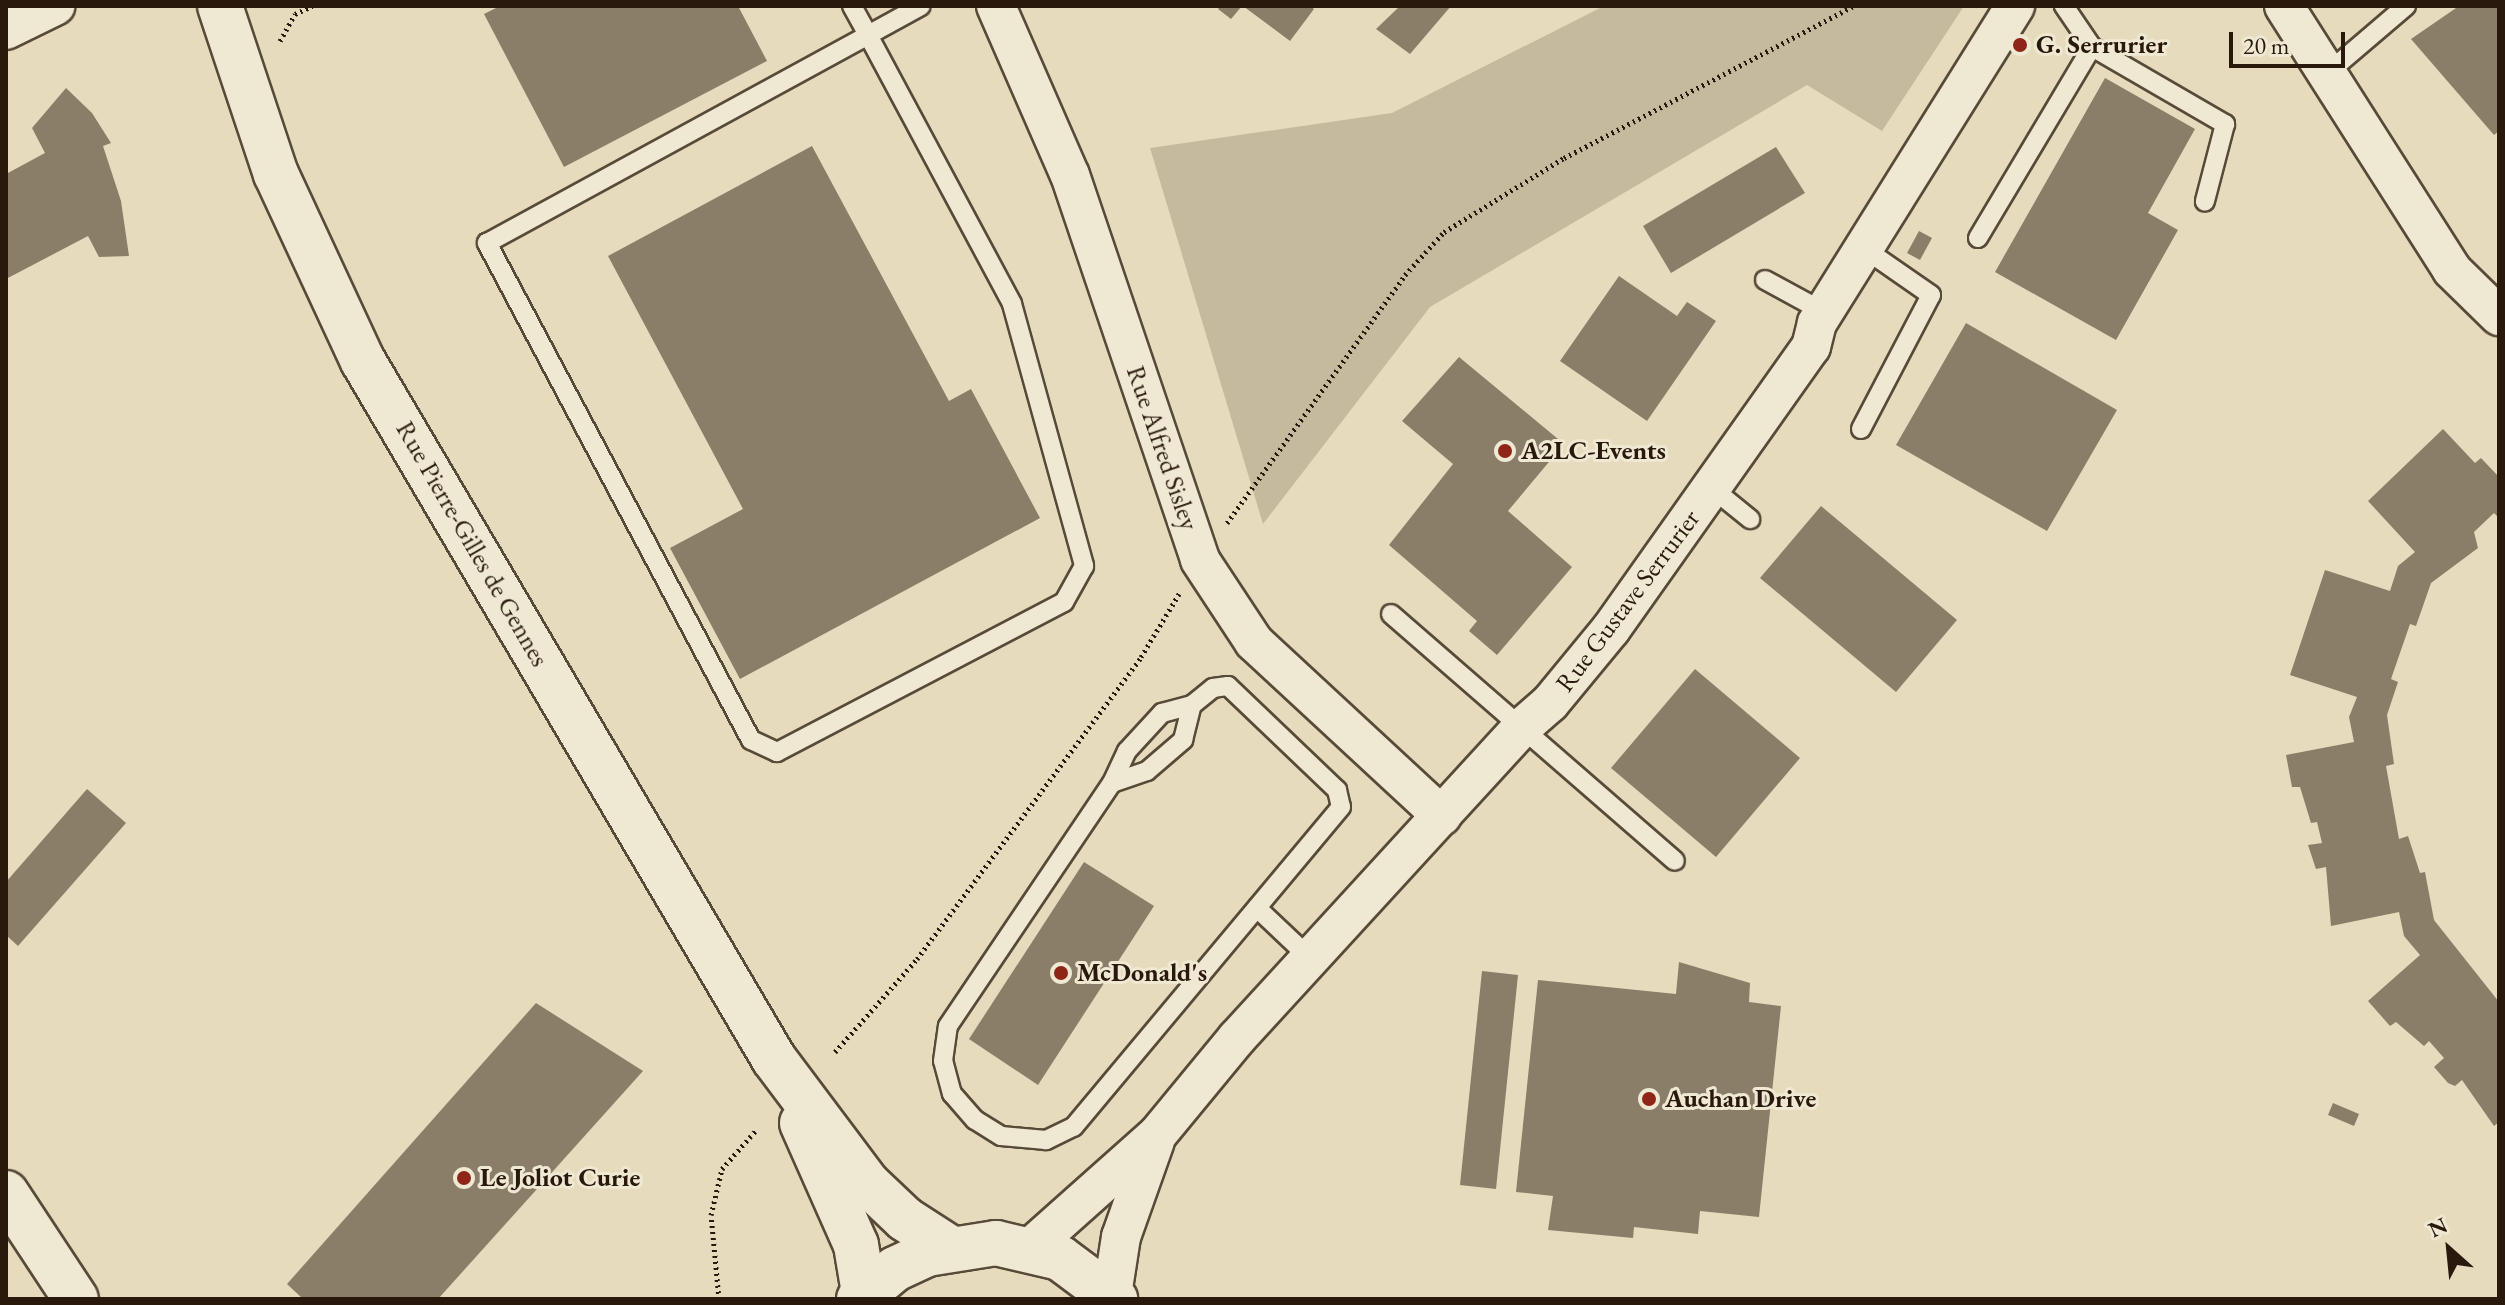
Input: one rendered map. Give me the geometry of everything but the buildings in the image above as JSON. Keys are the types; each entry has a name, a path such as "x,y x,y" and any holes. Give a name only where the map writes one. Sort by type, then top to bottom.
{"main road":[{"name":"Rue Pierre-Gilles de Gennes","path":"220,6 276,174 363,361 774,1059 867,1183 905,1219 950,1248"},
{"name":"Rue Pierre-Gilles de Gennes","path":"774,1059 856,1245 862,1296"},
{"path":"6,1193 76,1299"},
{"path":"862,1296 895,1269 950,1248 996,1243 1030,1248 1060,1258 1114,1297"}],"street":[{"path":"6,30 55,6"},
{"name":"Rue Alfred Sisley","path":"996,6 1070,175 1200,560 1254,642 1442,816"},
{"name":"Rue Gustave Serrurier","path":"1030,1248 1157,1135 1311,959 1519,730 1550,703 1611,629 1811,347 1824,312 1862,247 2015,6"},
{"path":"2284,6 2324,76 2452,270 2494,302"},
{"name":"Rue Gustave Serrurier","path":"1114,1297 1121,1237 1157,1135"}],"lane":[{"path":"852,6 868,35 1012,304 1084,566 1064,602 777,752 751,740 487,243 868,35 921,6"},
{"path":"2064,6 2092,47 2225,124 2205,201"},
{"path":"2324,76 2406,6"},
{"path":"1978,238 2092,47"},
{"path":"1861,429 1931,295 1862,247"},
{"path":"1765,280 1824,312"},
{"path":"1713,489 1750,519"},
{"path":"1391,614 1519,730 1675,861"},
{"path":"1228,686 1337,790 1341,807 1073,1127 1046,1140 1001,1136 975,1120 952,1094 946,1072 948,1026 1112,783 1127,751 1162,713 1192,705 1213,688 1228,686"},
{"path":"1112,783 1147,771 1183,740 1192,705"},
{"path":"1257,908 1311,959"}],"path":[{"path":"280,41 295,14 312,6"},
{"path":"835,1052 917,959 1141,657 1200,560 1405,275 1444,232 1564,158 1853,6"},
{"path":"719,1299 711,1215 722,1169 757,1129"}],"shaded area":[{"path":"1604,6 1964,6 1882,131 1807,85 1430,307 1263,524 1150,148 1392,113"}],"place":[{"name":"G. Serrurier","path":"2020,45"},
{"name":"A2LC-Events","path":"1505,451"},
{"name":"McDonald's","path":"1061,973"},
{"name":"Auchan Drive","path":"1649,1099"},
{"name":"Le Joliot Curie","path":"464,1178"}]}
